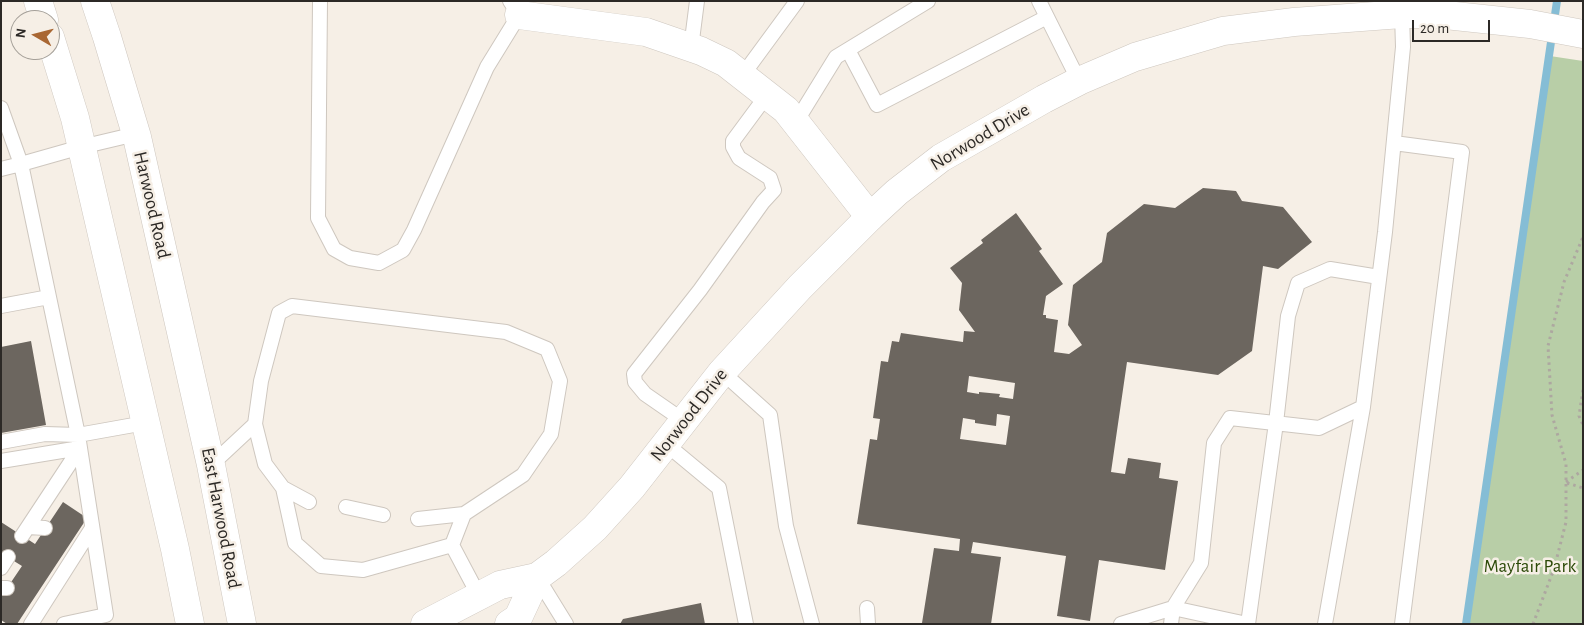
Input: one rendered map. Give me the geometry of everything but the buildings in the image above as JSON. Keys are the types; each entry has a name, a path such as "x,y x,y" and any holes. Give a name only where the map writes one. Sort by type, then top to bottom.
{"main road":[{"name":"Harwood Road","path":"95,1 136,134 199,412"},
{"path":"514,8 646,32 691,48 726,64 786,110 870,217"},
{"name":"Norwood Drive","path":"425,624 500,585 537,577 556,563 596,528 632,488 722,372 800,287 897,192 941,158 1079,80 1135,57 1223,31 1294,22 1402,14 1436,14 1530,24 1578,33"},
{"path":"57,60 82,147 190,624"},
{"name":"East Harwood Road","path":"199,412 242,624"},
{"name":"Norwood Drive","path":"509,624 518,618 537,577"}],"lane":[{"path":"320,1 318,218 334,249 350,258 378,263 403,250 414,230 514,8"},
{"path":"691,48 697,1"},
{"path":"742,76 796,1"},
{"path":"796,122 836,57 928,1"},
{"path":"1040,1 1079,80"},
{"path":"1325,624 1363,407 1394,144 1403,47 1402,14"},
{"path":"848,50 877,105 1047,17"},
{"path":"684,421 645,394 635,382 634,374 700,290 763,202 774,190 770,178 739,158 733,147 734,141 767,95"},
{"path":"1,108 21,164 79,441 86,528 106,615 64,624"},
{"path":"1,168 136,134"},
{"path":"1394,144 1462,152 1402,624"},
{"path":"1121,624 1173,608 1248,624 1276,423 1288,316 1298,283 1330,269 1379,277"},
{"path":"1,306 49,297"},
{"path":"418,520 464,514 523,475 551,434 560,382 547,349 506,332 292,306 279,313 261,381 255,424 265,464 282,488 295,543 321,566 363,570 452,545"},
{"path":"722,372 770,415 786,526 812,624"},
{"path":"1171,624 1173,608 1201,563 1214,443 1230,418 1319,428 1363,407"},
{"path":"1,461 145,423"},
{"path":"211,466 255,424"},
{"path":"1,442 45,434 79,441"},
{"path":"45,528 25,532 79,441"},
{"path":"666,444 720,488 746,624"},
{"path":"282,488 309,502"},
{"path":"346,508 383,515"},
{"path":"464,514 452,545 479,596"},
{"path":"32,624 47,589 86,528"},
{"path":"537,577 566,624"},
{"path":"867,608 868,624"}],"path":[{"path":"1533,624 1554,569 1566,522 1566,464 1552,415 1548,346 1564,282 1583,237"},
{"path":"1583,390 1579,416 1583,425"},
{"path":"1566,482 1583,470"},
{"path":"1566,482 1583,488"}],"green space":[{"name":"Mayfair Park","path":"1550,56 1583,61 1583,624 1468,624 1515,311"}],"waterway":[{"path":"1466,624 1557,1"}]}
